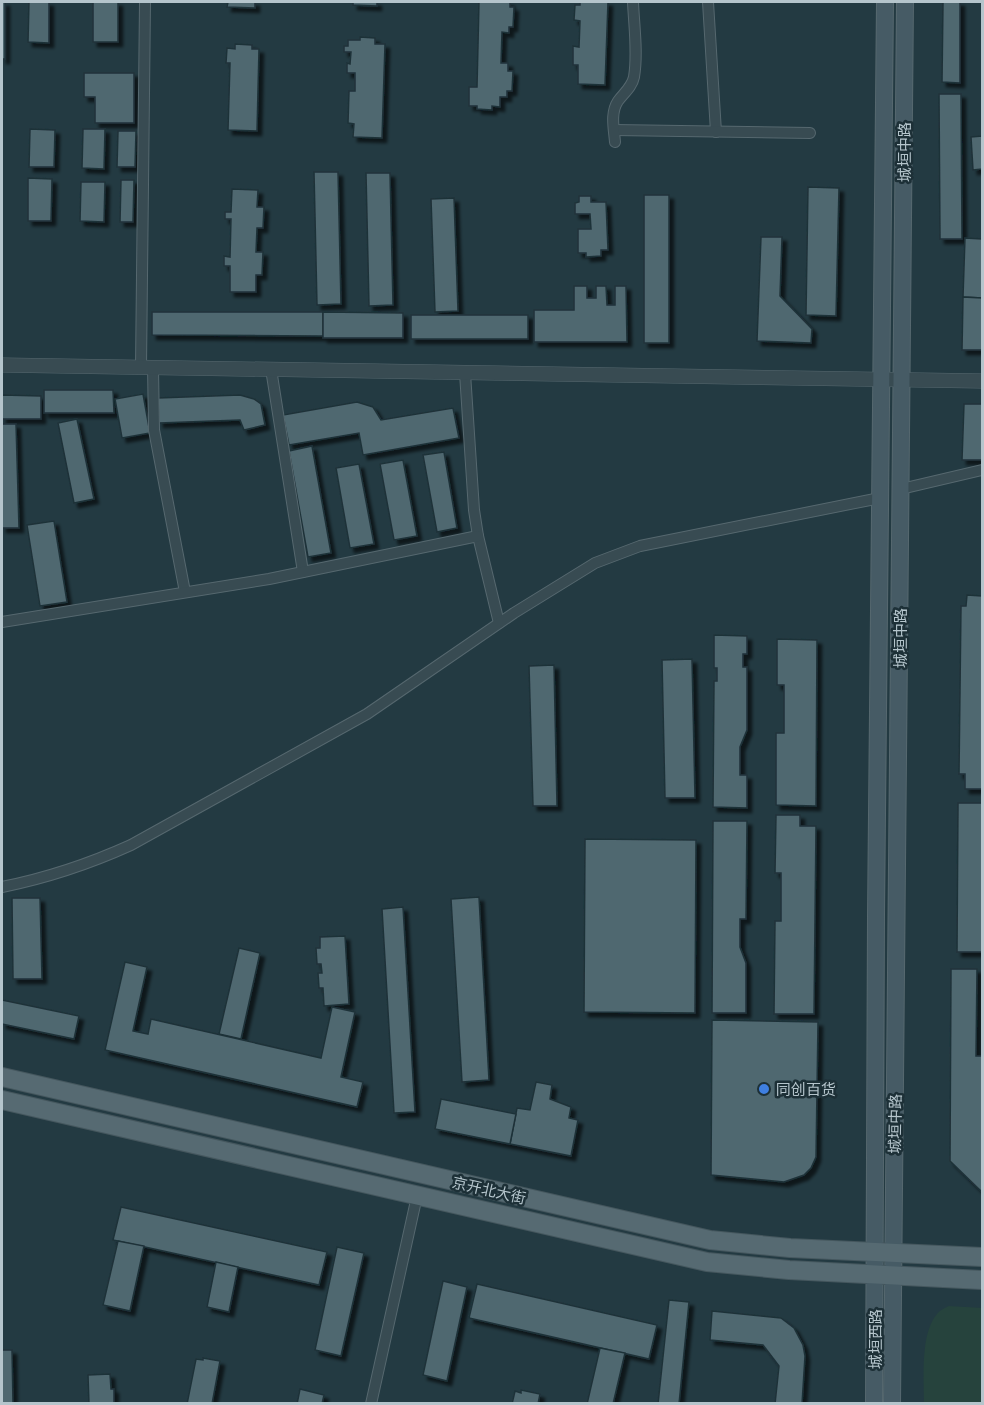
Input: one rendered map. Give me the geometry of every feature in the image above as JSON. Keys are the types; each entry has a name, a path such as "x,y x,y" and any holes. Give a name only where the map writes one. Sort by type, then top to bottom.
{"main road":[{"name":"城垣中路","path":"875,1274 876,916 885,2"},
{"name":"城垣中路","path":"894,1275 905,2"},
{"name":"京开北大街","path":"2,1077 684,1235 754,1245 982,1257"},
{"name":"京开北大街","path":"2,1100 707,1262 789,1270 982,1280"},
{"name":"城垣西路","path":"874,1404 875,1274"},
{"name":"城垣西路","path":"892,1404 894,1275"}],"street":[{"path":"145,2 147,367 154,430 185,592"},
{"path":"615,142 613,115 617,102 633,80 635,64 633,2"},
{"path":"708,2 716,132"},
{"path":"614,130 810,133"},
{"path":"2,365 982,381"},
{"path":"271,369 303,572"},
{"path":"465,373 469,452 478,536 499,623"},
{"path":"901,489 982,470"},
{"path":"2,887 35,880 95,862 131,845 367,714 499,623 587,567 640,546 880,498"},
{"path":"2,622 303,572 478,536"},
{"path":"371,1404 417,1196"}],"green space":[{"path":"949,1306 982,1308 982,1403 924,1403 925,1344 937,1314"}],"building":[{"path":"2,2 5,2 5,59 2,59"},
{"path":"29,2 49,2 49,43 28,42"},
{"path":"93,2 118,2 118,42 93,42"},
{"path":"228,2 255,2 255,8 227,7"},
{"path":"353,2 377,2 377,6 353,5"},
{"path":"479,2 510,2 510,7 514,7 513,27 509,27 509,33 502,32 501,63 508,63 508,71 513,71 512,91 507,91 507,97 500,97 500,107 492,106 492,110 469,106 469,87 477,87"},
{"path":"580,2 608,2 605,85 578,84 578,65 573,65 573,46 579,47 580,21 574,20 575,5 580,5"},
{"path":"943,2 960,2 960,83 942,82"},
{"path":"360,37 375,38 375,44 385,44 382,138 353,137 354,124 348,123 349,91 355,91 355,73 347,73 347,63 350,64 351,52 344,52 344,46 348,46 348,40 360,40"},
{"path":"235,44 252,45 252,49 259,49 257,131 228,130 230,63 226,63 227,48 235,49"},
{"path":"84,73 134,73 134,123 95,123 95,97 84,97"},
{"path":"939,94 961,94 962,239 940,239"},
{"path":"30,129 55,130 54,167 29,167"},
{"path":"83,129 105,129 104,169 82,168"},
{"path":"118,131 136,131 135,167 117,167"},
{"path":"982,136 982,169 973,170 971,137"},
{"path":"314,172 338,172 341,304 317,305"},
{"path":"366,173 390,173 393,305 369,306"},
{"path":"28,178 52,179 51,221 28,221"},
{"path":"121,180 134,180 133,222 120,222"},
{"path":"81,182 105,182 104,222 80,221"},
{"path":"808,187 839,188 836,316 806,315"},
{"path":"232,189 258,190 257,207 264,207 263,228 257,228 256,252 263,252 262,275 256,275 256,292 230,292 230,266 224,266 224,256 230,257 231,219 225,219 225,212 231,212"},
{"path":"644,195 669,195 669,343 644,343"},
{"path":"579,196 591,196 591,202 606,202 608,250 601,250 601,256 586,257 586,253 578,253 578,229 591,229 590,214 575,214 575,203 579,202"},
{"path":"454,198 458,311 435,312 431,199"},
{"path":"761,237 782,237 780,296 812,329 811,343 757,341"},
{"path":"965,238 982,239 982,298 963,297"},
{"path":"574,286 587,286 587,298 596,298 596,286 606,286 607,305 615,305 615,286 626,286 627,342 534,342 534,310 574,310"},
{"path":"963,297 982,298 982,350 962,350"},
{"path":"152,312 323,312 323,336 152,335"},
{"path":"323,312 403,313 403,338 323,338"},
{"path":"411,315 528,315 528,339 411,339"},
{"path":"44,390 113,390 114,413 44,413"},
{"path":"143,394 150,433 122,438 115,399"},
{"path":"2,395 41,396 41,419 2,419"},
{"path":"240,395 254,399 261,404 265,425 244,430 240,420 159,423 158,398"},
{"path":"357,402 373,407 381,420 453,408 459,438 363,455 359,433 289,445 283,415"},
{"path":"964,404 982,404 982,460 962,460"},
{"path":"77,419 94,499 74,503 58,423"},
{"path":"2,424 16,424 19,528 2,528"},
{"path":"312,446 331,553 308,557 289,451"},
{"path":"444,452 457,528 437,532 423,455"},
{"path":"403,460 417,536 394,540 380,464"},
{"path":"359,464 374,544 350,548 336,468"},
{"path":"54,521 67,602 40,606 27,525"},
{"path":"967,595 982,596 982,789 965,789 965,774 959,774 961,606 966,606"},
{"path":"714,635 747,636 747,654 743,654 743,667 747,667 747,730 740,747 740,775 747,775 747,808 713,807 714,681 717,681 717,668 714,668"},
{"path":"777,639 817,640 816,806 776,805 776,733 784,733 784,685 777,685"},
{"path":"692,659 695,798 665,798 662,660"},
{"path":"554,665 557,806 533,806 529,666"},
{"path":"958,803 982,803 982,952 957,952"},
{"path":"776,815 800,815 800,826 816,826 814,1014 774,1014 775,921 781,921 781,873 775,873"},
{"path":"713,821 747,821 746,919 740,919 740,947 746,963 746,1013 712,1013"},
{"path":"585,839 696,840 695,1013 584,1012"},
{"path":"479,897 489,1080 462,1082 451,899"},
{"path":"12,898 40,898 42,979 13,979"},
{"path":"403,907 415,1112 394,1113 382,909"},
{"path":"345,936 349,1004 324,1006 323,988 319,988 318,973 322,973 321,964 317,964 316,948 320,948 320,937"},
{"path":"239,948 260,953 241,1039 219,1034"},
{"path":"125,962 147,967 133,1031 148,1034 151,1019 321,1058 332,1007 355,1012 341,1077 363,1082 357,1107 105,1050"},
{"path":"951,969 977,969 976,1056 982,1056 982,1192 950,1161"},
{"path":"2,1000 79,1016 74,1039 2,1024"},
{"name":"同创百货","path":"712,1020 818,1022 816,1157 811,1168 804,1175 784,1182 711,1175"},
{"path":"536,1082 552,1085 550,1099 571,1107 569,1118 578,1120 571,1156 510,1144 517,1108 530,1110"},
{"path":"441,1099 516,1114 510,1144 435,1129"},
{"path":"121,1207 327,1252 319,1285 113,1240"},
{"path":"118,1241 144,1246 130,1311 103,1305"},
{"path":"337,1247 364,1253 341,1356 315,1350"},
{"path":"216,1262 238,1267 229,1312 207,1307"},
{"path":"443,1281 467,1287 447,1381 423,1375"},
{"path":"477,1284 657,1325 649,1359 469,1318"},
{"path":"669,1300 689,1302 679,1404 658,1404"},
{"path":"712,1311 781,1318 794,1328 803,1345 805,1356 802,1404 775,1404 779,1366 763,1345 710,1340"},
{"path":"600,1348 625,1353 613,1404 587,1404"},
{"path":"2,1350 12,1350 13,1404 2,1404"},
{"path":"203,1358 220,1361 212,1404 187,1404 196,1359 203,1360"},
{"path":"110,1374 111,1389 114,1389 114,1404 89,1404 88,1375"},
{"path":"300,1389 324,1395 322,1404 297,1404"},
{"path":"521,1390 540,1394 538,1404 512,1404 515,1391 521,1393"}],"place":[{"name":"同创百货","path":"764,1089"}]}
